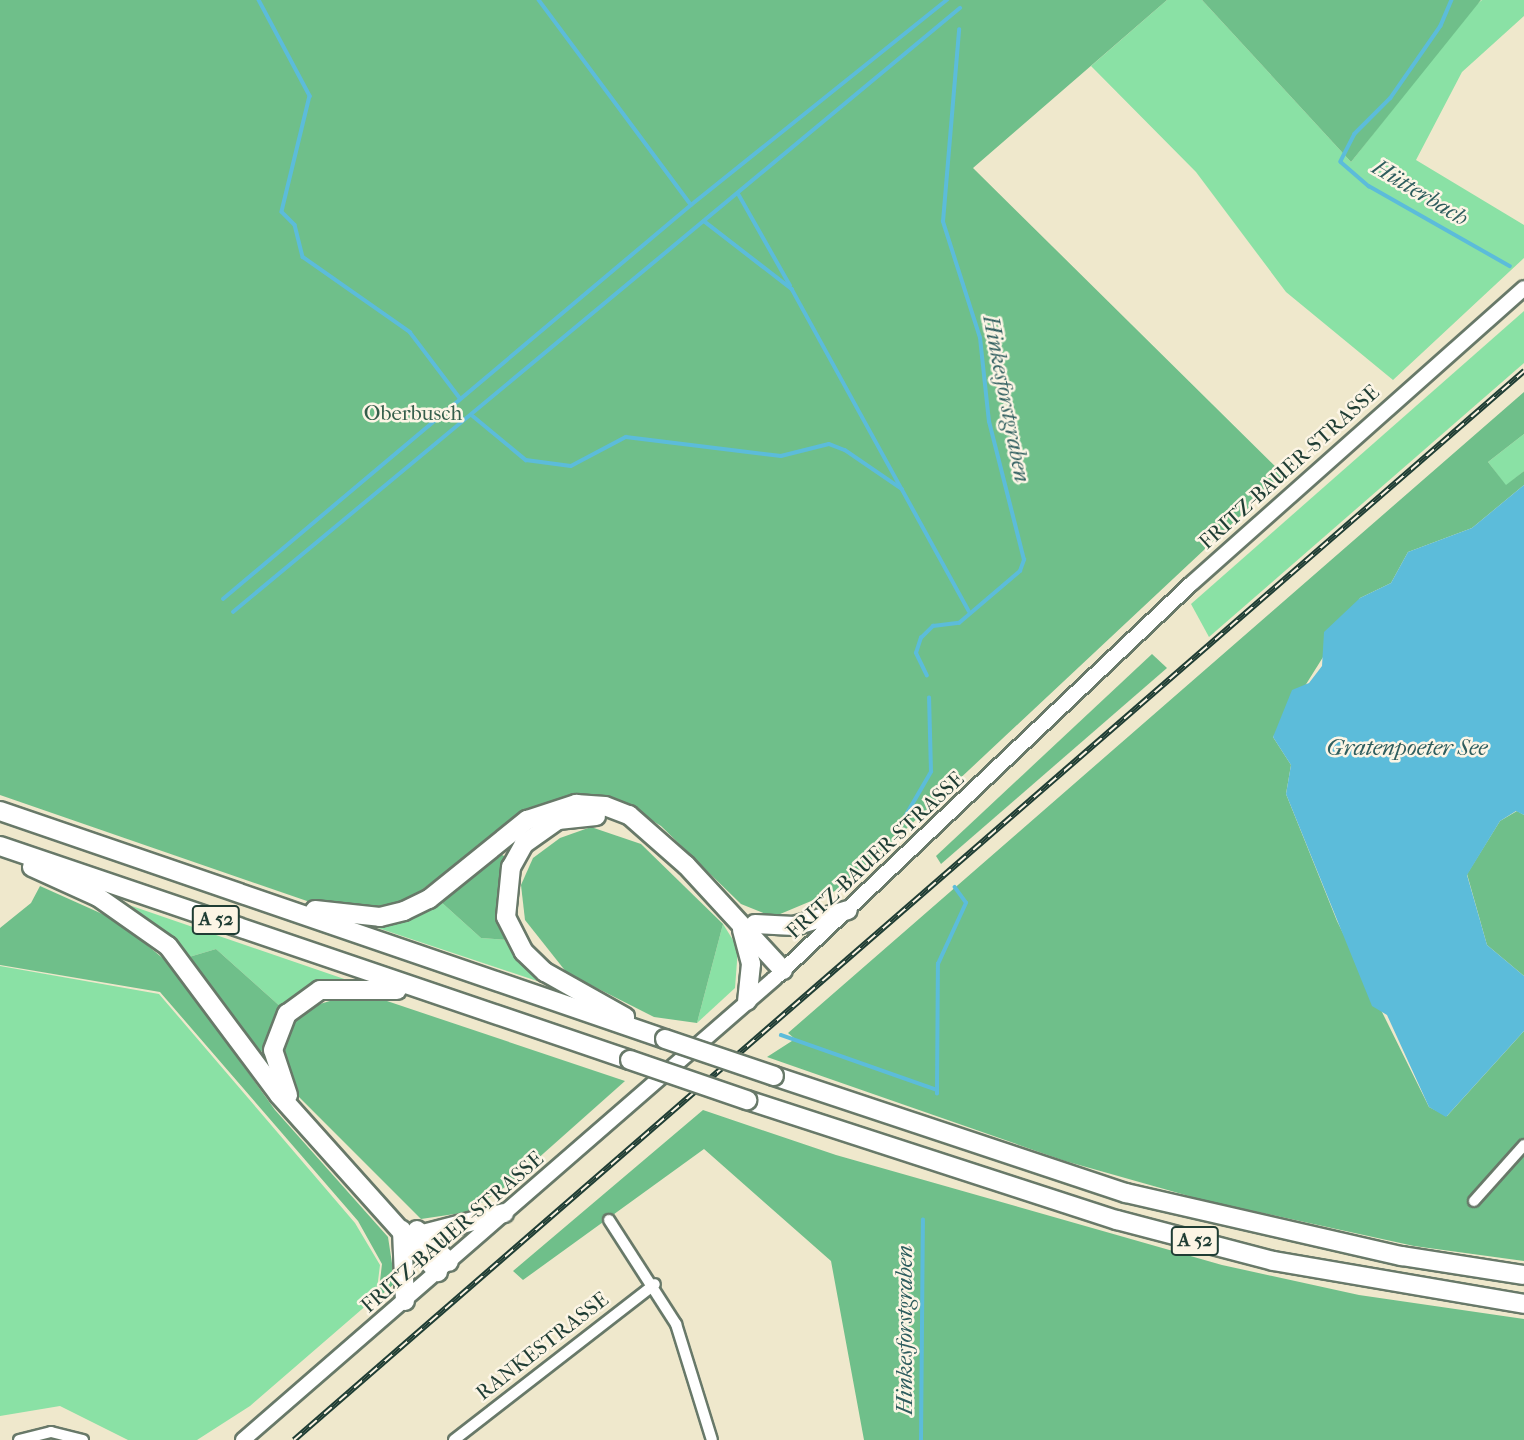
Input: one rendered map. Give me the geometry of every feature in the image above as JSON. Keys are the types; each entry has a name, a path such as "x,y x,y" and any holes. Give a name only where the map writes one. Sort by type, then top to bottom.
{"highway":[{"path":"267,902 349,916 404,911 429,899 527,820 576,804 629,815 788,966"},
{"name":"A 52","path":"0,811 774,1076 1126,1193 1402,1256 1524,1275"},
{"path":"652,834 603,816 558,820 524,844 511,867 506,905 514,937 545,972 665,1039"},
{"name":"A 52","path":"0,846 747,1100 1117,1220 1273,1261 1524,1304"},
{"path":"0,853 98,897 168,946 256,1068 391,1213 402,1230 444,1267"},
{"path":"749,927 794,926 848,910"},
{"path":"747,1001 751,964 749,927"},
{"path":"298,1114 275,1069 273,1050 277,1031 300,1001 320,990 366,986 432,994"},
{"path":"391,1213 423,1234 444,1267"},
{"path":"423,1234 504,1213"},
{"path":"402,1230 405,1301"}],"main road":[{"name":"FRITZ-BAUER-STRASSE","path":"243,1440 788,966 1202,574 1524,288"}],"street":[{"path":"1475,1201 1524,1145"},
{"path":"609,1220 654,1284 689,1356 712,1440"},
{"name":"RANKESTRASSE","path":"454,1440 654,1284"},
{"path":"19,1440 51,1432 83,1440"}],"green space":[{"name":"Oberbusch","path":"0,0 1167,0 973,168 1284,475 891,843 835,891 773,917 741,904 661,826 635,810 580,797 521,815 407,901 359,909 307,901 0,795"},
{"path":"1167,0 1202,0 1351,162 1471,9 1482,0 1524,0 1524,16 1462,72 1416,160 1524,225 1524,258 1393,380 1286,292 1196,172 1091,66"},
{"path":"1202,0 1481,0 1351,162"},
{"path":"1524,311 1524,363 1209,637 1191,604"},
{"path":"1524,392 1524,434 1488,462 1506,485 1524,471 1524,485 1472,528 1408,552 1391,583 1360,598 1273,737 1291,765 1286,794 1337,921 1429,1107 1447,1116 1524,1031 1524,1261 1414,1246 1203,1200 1065,1161 767,1057 795,1039 788,1033"},
{"path":"1524,434 1524,471 1506,486 1488,462"},
{"path":"1152,654 1167,668 941,864 936,856"},
{"path":"1517,811 1524,815 1524,976 1487,945 1467,874 1500,821"},
{"path":"591,827 641,844 723,924 697,1023 654,1017 567,973 525,920 521,885 533,858 560,838"},
{"path":"495,852 509,858 496,911 508,940 481,938 440,901"},
{"path":"40,886 118,921 171,965 275,1110 388,1237 395,1283 378,1298 382,1264 358,1221 160,992 0,965 0,928 31,903"},
{"path":"440,901 481,938 508,940 558,988 363,923"},
{"path":"123,903 353,982 282,1008 216,949 189,957"},
{"path":"723,924 738,948 735,988 697,1023"},
{"path":"216,949 282,1008 264,1051 252,1054 189,957"},
{"path":"0,966 159,994 355,1223 380,1265 376,1297 250,1406 197,1440 128,1440 60,1406 0,1416"},
{"path":"350,995 384,1000 625,1081 508,1185 468,1212 421,1219 294,1092 282,1051 288,1029 303,1009"},
{"path":"703,1110 836,1155 1222,1265 1359,1295 1524,1319 1524,1440 864,1440 831,1261 704,1149 523,1280 513,1271"}],"water":[{"name":"Gratenpoeter See","path":"1524,485 1524,815 1516,811 1500,821 1467,875 1487,945 1524,976 1524,1031 1446,1117 1429,1107 1387,1015 1372,1006 1286,794 1291,765 1273,737 1292,690 1309,683 1322,666 1324,632 1360,598 1391,583 1408,552 1472,528"}],"waterway":[{"path":"259,0 310,96 282,212 295,225 303,257 410,332 460,398"},
{"path":"539,0 691,205"},
{"path":"223,599 691,205 947,0"},
{"name":"Hütterbach","path":"1452,0 1441,26 1391,98 1355,134 1341,162 1369,186 1510,266"},
{"path":"233,612 960,8"},
{"name":"Hinkesforstgraben","path":"927,676 916,653 921,638 933,626 959,623 1020,571 1024,560 989,422 980,338 943,222 959,30"},
{"path":"738,193 790,285"},
{"path":"704,221 792,289 901,487"},
{"path":"473,416 526,460 571,466 626,437 781,456 829,444 845,450 902,489 969,611"},
{"name":"Hinkesforstgraben","path":"902,822 931,772 929,698"},
{"name":"Hinkesforstgraben","path":"937,1094 938,964 966,903 955,888"},
{"path":"781,1035 937,1090"},
{"name":"Hinkesforstgraben","path":"921,1440 923,1220"}],"railway":[{"path":"294,1440 1524,371"}]}
